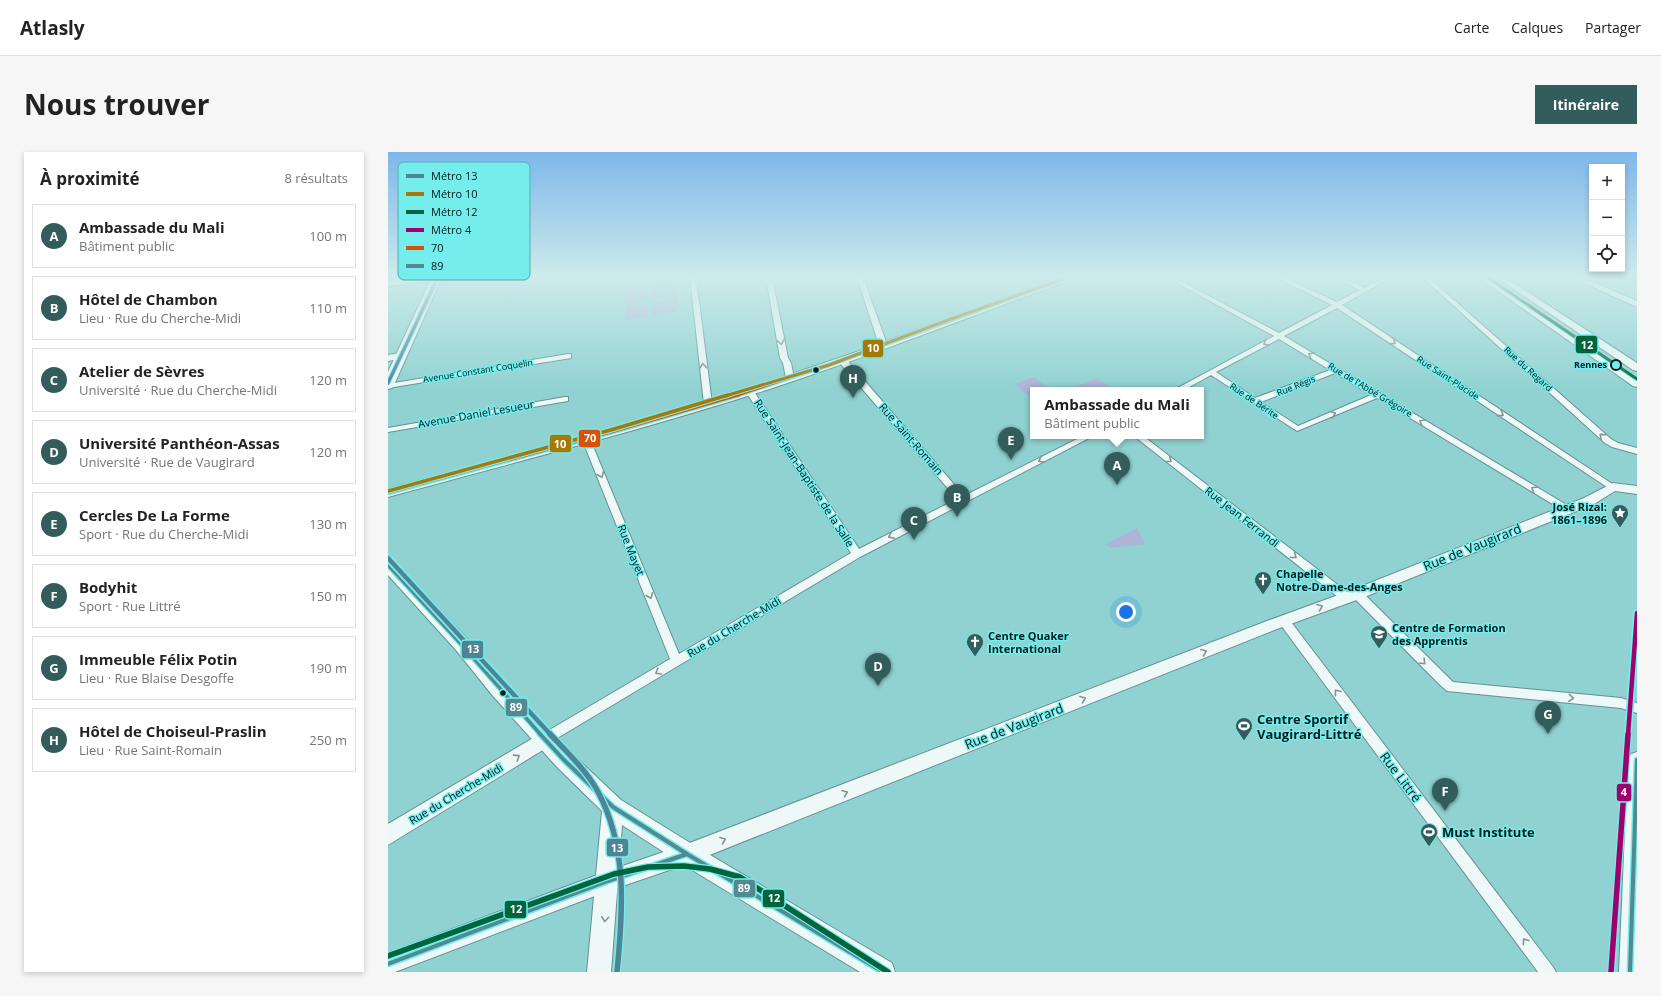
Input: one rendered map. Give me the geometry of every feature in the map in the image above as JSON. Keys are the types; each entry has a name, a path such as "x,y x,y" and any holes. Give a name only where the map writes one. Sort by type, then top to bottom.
{"main road":[{"path":"388,386 420,315"},
{"path":"388,493 750,392 965,315"},
{"path":"1537,315 1637,384"},
{"path":"1558,315 1637,368"},
{"path":"388,358 401,356"},
{"path":"1613,487 1637,490"},
{"name":"Rue de Vaugirard","path":"388,964 608,881 687,854 1284,621 1352,596 1589,500 1613,487"},
{"path":"388,564 564,760 613,806 687,854 883,972"},
{"name":"Rue du Cherche-Midi","path":"388,835 545,739"},
{"path":"1630,972 1637,760"},
{"path":"600,972 613,806"}],"street":[{"path":"698,315 708,404"},
{"path":"776,315 784,358 787,363 790,378"},
{"path":"873,315 883,345"},
{"name":"Rue de l'Abbé Grégoire","path":"1240,315 1279,336 1567,509"},
{"path":"1184,387 1318,315"},
{"name":"Rue Saint-Placide","path":"1353,315 1613,487"},
{"name":"Rue du Regard","path":"1468,315 1608,441 1615,445 1637,451"},
{"name":"Avenue Constant Coquelin","path":"388,386 568,356"},
{"name":"Rue Saint-Romain","path":"842,360 963,500"},
{"name":"Rue Régis","path":"1256,401 1335,370"},
{"name":"Rue de Bérite","path":"1212,373 1297,429 1377,395"},
{"name":"Rue Saint-Jean-Baptiste de la Salle","path":"750,392 857,554"},
{"name":"Avenue Daniel Lesueur","path":"388,430 565,399"},
{"name":"Rue Mayet","path":"586,439 676,661"},
{"name":"Rue du Cherche-Midi","path":"545,739 857,554 1083,439"},
{"name":"Rue Jean Ferrandi","path":"1142,439 1352,596 1451,687 1621,703 1637,708"},
{"name":"Rue Littré","path":"1284,621 1548,972"}],"shaded area":[{"path":"625,315 648,315 648,316 625,320"},
{"path":"1034,377 1047,387 1030,387 1030,397 1014,384"},
{"path":"1097,378 1110,387 1074,387"},
{"path":"1137,528 1145,544 1110,548 1106,544"}],"metro line":[{"name":"13","path":"388,383 420,315"},
{"name":"10","path":"388,491 614,429 829,365 961,315"},
{"name":"12","path":"1543,315 1637,379"},
{"name":"13","path":"388,558 571,756 597,790 607,811 614,832 619,855 622,902 617,972"},
{"name":"4","path":"1611,972 1637,613"},
{"name":"12","path":"388,956 614,874 648,867 684,866 710,869 740,877 888,972"}],"transit line":[{"name":"70","path":"388,493 707,405 792,378 966,315"},
{"name":"89","path":"388,565 462,645 500,690 564,760 613,807 687,854 883,972"},
{"name":"89","path":"1630,972 1637,760"},
{"name":"89","path":"388,964 608,881 687,854"}],"place":[{"name":"Rennes","path":"1616,365"},
{"name":"Hôtel de Choiseul-Praslin","path":"853,398"},
{"name":"Cercles De La Forme","path":"1011,460"},
{"name":"Ambassade du Mali","path":"1117,485"},
{"name":"Hôtel de Chambon","path":"957,517"},
{"name":"José Rizal: 1861–1896","path":"1620,528"},
{"name":"Atelier de Sèvres","path":"914,540"},
{"name":"Chapelle Notre-Dame-des-Anges","path":"1263,595"},
{"name":"Centre de Formation des Apprentis","path":"1379,649"},
{"name":"Centre Quaker International","path":"975,657"},
{"name":"Université Panthéon-Assas","path":"878,686"},
{"name":"Immeuble Félix Potin","path":"1548,734"},
{"name":"Centre Sportif Vaugirard-Littré","path":"1244,741"},
{"name":"Bodyhit","path":"1445,811"},
{"name":"Must Institute","path":"1429,847"}]}
